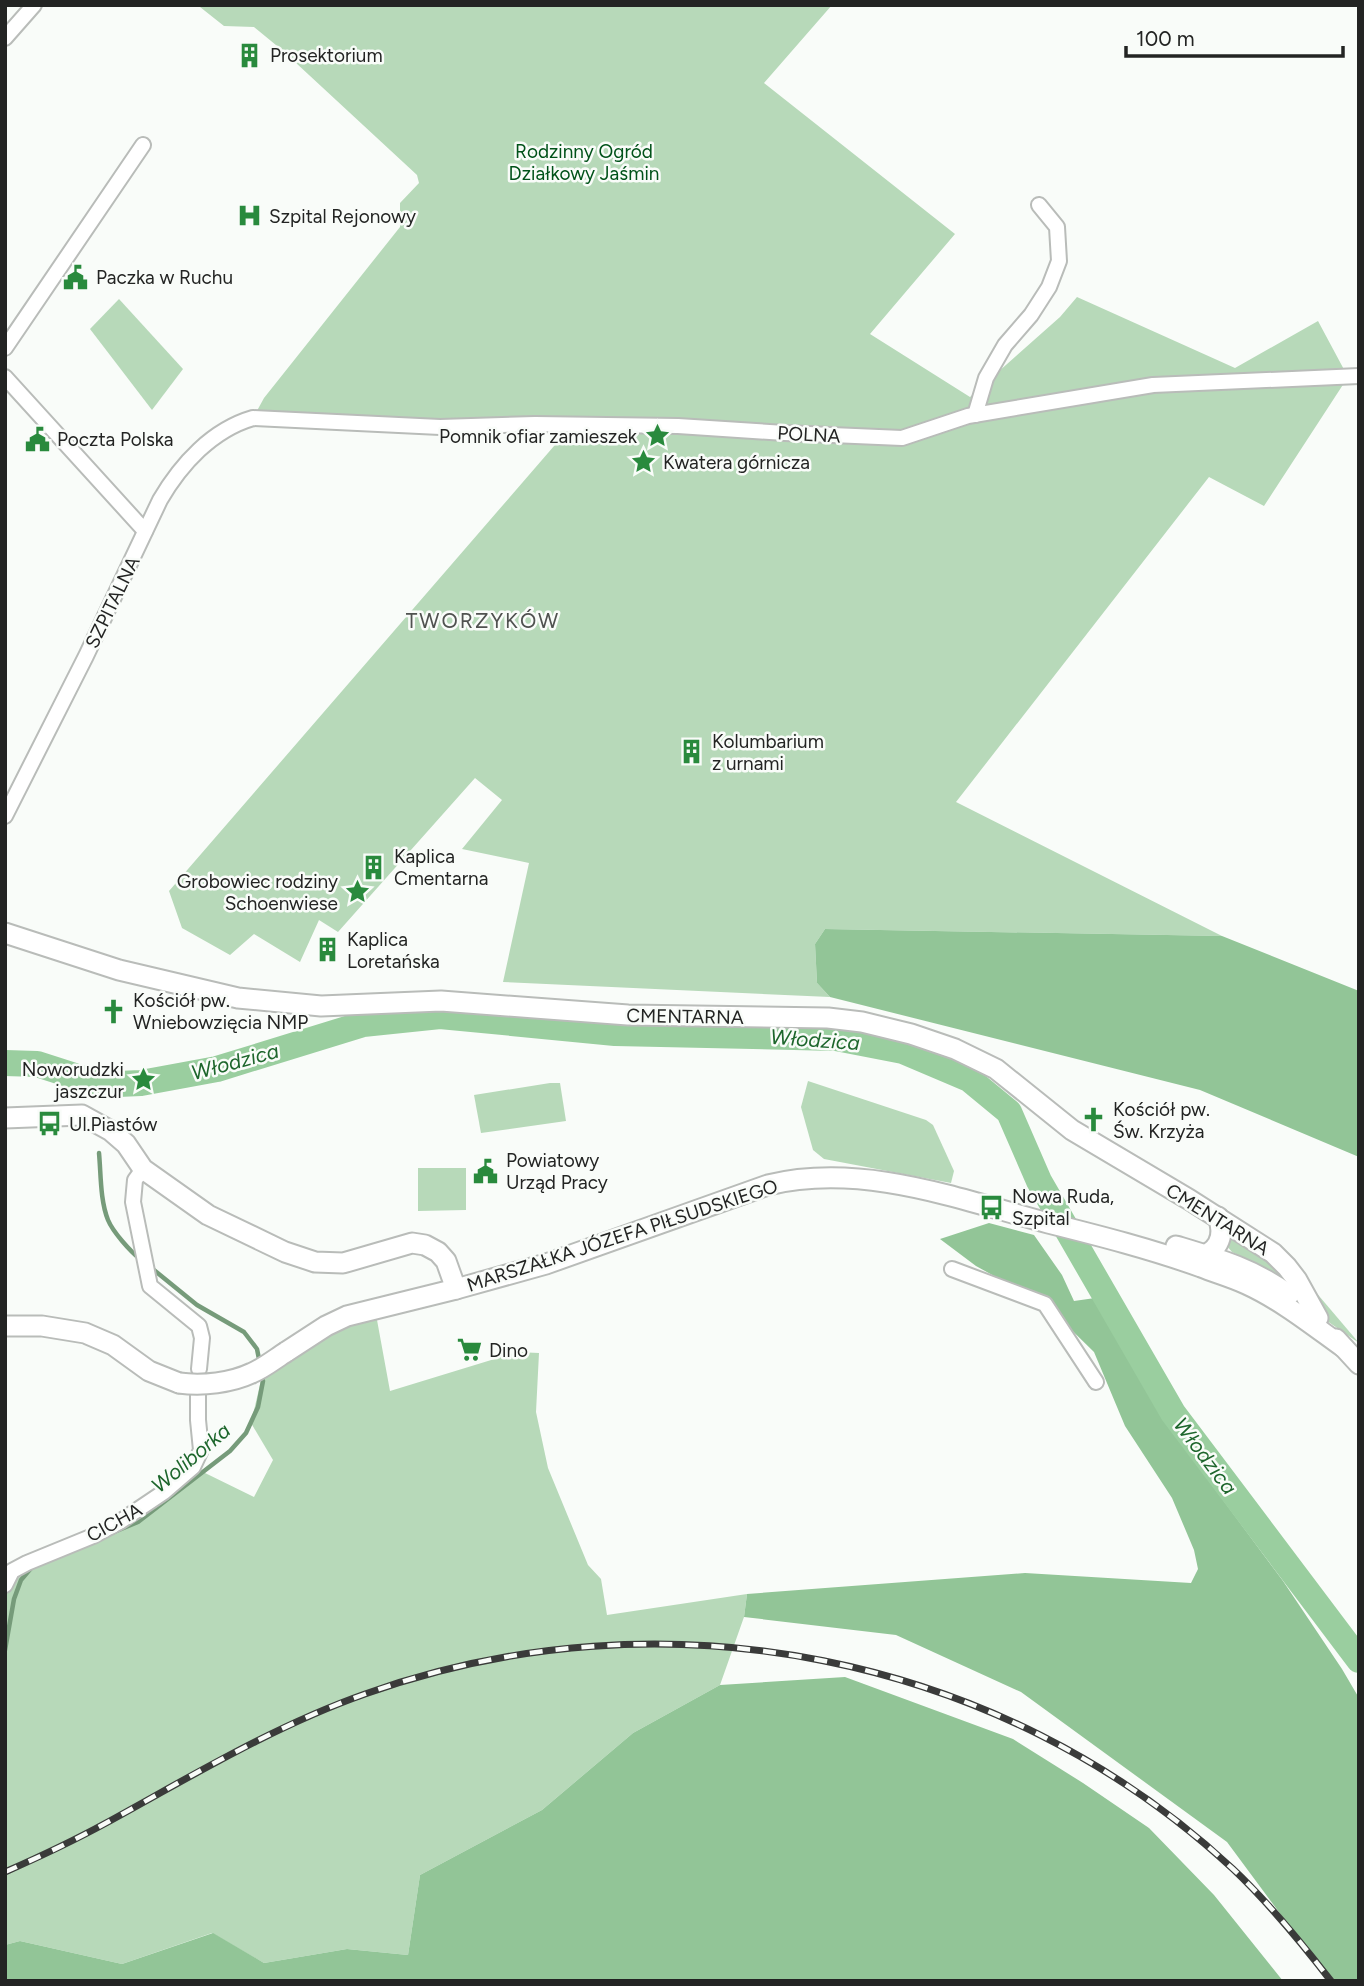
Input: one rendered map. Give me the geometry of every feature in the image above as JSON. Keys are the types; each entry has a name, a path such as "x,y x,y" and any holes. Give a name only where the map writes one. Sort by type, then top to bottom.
{"street":[{"path":"5,38 34,5"},
{"path":"5,348 143,145"},
{"path":"975,415 986,378 1005,345 1031,315 1049,287 1059,261 1057,227 1039,205"},
{"name":"POLNA","path":"253,418 440,427 535,424 678,426 902,438 975,415 1153,385 1359,376"},
{"path":"5,377 145,531"},
{"name":"SZPITALNA","path":"5,816 172,479 212,438 236,423 253,418"},
{"name":"CMENTARNA","path":"5,933 119,970 238,998 321,1006 441,1001 628,1015 828,1018 862,1022 911,1034 955,1049 996,1069 1072,1130 1273,1253 1287,1267 1318,1318"},
{"path":"5,1118 82,1115 111,1131 126,1144 148,1172 208,1216 285,1252 315,1262 343,1263 412,1243 425,1245 438,1252 446,1261 456,1289"},
{"name":"CICHA","path":"5,1585 12,1571 93,1536 164,1492 193,1467 201,1450 198,1394 202,1338 199,1326 150,1286 133,1202 135,1180 148,1172"},
{"name":"MARSZAŁKA JÓZEFA PIŁSUDSKIEGO","path":"10,1323 64,1328 85,1333 113,1345 149,1371 179,1383 204,1384 256,1372 326,1326 347,1317 546,1264 750,1191 787,1181 828,1177 870,1180 917,1188 1111,1239"},
{"path":"1145,1248 1167,1250 1193,1259 1200,1258 1212,1251 1221,1237 1222,1227 1218,1217"},
{"path":"1111,1239 1145,1248 1258,1290 1279,1301 1343,1347"},
{"path":"1111,1239 1156,1242 1240,1266 1269,1280 1318,1318 1359,1364"},
{"path":"953,1269 1045,1304 1096,1382"}],"green space":[{"name":"Rodzinny Ogród Działkowy Jaśmin","path":"832,5 764,83 955,234 870,334 970,397 1060,317 1077,297 1235,368 1318,321 1348,377 1264,506 1209,477 956,802 1222,936 825,929 815,944 817,983 830,997 503,982 529,863 462,849 502,800 475,778 338,932 319,920 300,962 254,934 230,955 182,928 169,891 567,431 253,418 264,398 400,227 400,203 419,183 417,175 254,27 224,26 200,7"},
{"path":"119,299 183,369 152,410 90,329"},
{"path":"825,929 1222,936 1359,991 1359,1157 1200,1090 830,997 817,983 815,944"},
{"path":"808,1081 926,1120 933,1125 954,1171 951,1183 824,1159 813,1150 801,1107"},
{"path":"560,1083 566,1121 481,1133 474,1095"},
{"path":"418,1168 466,1168 466,1210 418,1211"},
{"path":"989,1223 1034,1235 1062,1275 1074,1301 1095,1298 1163,1419 1283,1581 1359,1698 1359,1981 1330,1981 1227,1842 1021,1692 896,1635 744,1617 747,1594 1025,1573 1191,1583 1198,1569 1194,1550 1172,1498 1125,1426 1094,1352 1045,1304 976,1266 940,1239"},
{"path":"1229,1236 1270,1257 1287,1280 1232,1252 1226,1245"},
{"path":"1308,1283 1359,1343 1327,1321"},
{"path":"375,1309 390,1391 517,1352 539,1353 536,1412 548,1468 588,1565 601,1579 607,1615 747,1594 744,1617 720,1685 633,1733 542,1810 420,1875 408,1955 347,1949 264,1963 212,1933 122,1964 20,1941 5,1945 5,1585 12,1571 203,1472 254,1497 273,1460 251,1423 262,1376 286,1352"},
{"path":"845,1677 1013,1739 1149,1828 1214,1895 1283,1981 5,1981 5,1945 20,1941 122,1964 213,1933 264,1963 347,1949 408,1955 420,1875 542,1810 633,1733 720,1685"}],"waterway":[{"name":"Włodzica","path":"5,1063 37,1064 93,1082 141,1083 217,1069 363,1024 440,1016 615,1033 836,1038 903,1051 969,1079 1009,1112 1039,1181 1173,1413 1359,1660"},
{"name":"Woliborka","path":"93,1082 95,1095"},
{"name":"Woliborka","path":"99,1153 102,1196 108,1220 122,1241 140,1259"},
{"name":"Woliborka","path":"149,1266 197,1305 244,1332 257,1349 260,1364"},
{"name":"Woliborka","path":"114,1532 138,1522 230,1451 246,1433 258,1407 263,1381 261,1373"},
{"name":"Woliborka","path":"5,1650 14,1599 21,1580 32,1567"}],"railway":[{"path":"5,1872 94,1830 265,1737 365,1694 478,1662 593,1646 709,1646 823,1661 935,1691 1041,1736 1141,1795 1233,1869 1284,1923 1331,1981"}],"place":[{"name":"Prosektorium","path":"250,55"},
{"name":"Szpital Rejonowy","path":"249,216"},
{"name":"Paczka w Ruchu","path":"76,277"},
{"name":"Pomnik ofiar zamieszek","path":"657,436"},
{"name":"Poczta Polska","path":"37,439"},
{"name":"Kwatera górnicza","path":"643,462"},
{"name":"Kolumbarium z urnami","path":"692,752"},
{"name":"Kaplica Cmentarna","path":"374,867"},
{"name":"Grobowiec rodziny Schoenwiese","path":"358,892"},
{"name":"Kaplica Loretańska","path":"327,950"},
{"name":"Kościół pw. Wniebowzięcia NMP","path":"113,1011"},
{"name":"Noworudzki jaszczur","path":"144,1080"},
{"name":"Kościół pw. Św. Krzyża","path":"1093,1120"},
{"name":"Ul.Piastów","path":"49,1124"},
{"name":"Powiatowy Urząd Pracy","path":"486,1171"},
{"name":"Nowa Ruda, Szpital","path":"992,1207"},
{"name":"Dino","path":"469,1350"}],"district":[{"name":"TWORZYKÓW","path":"483,621"}]}
